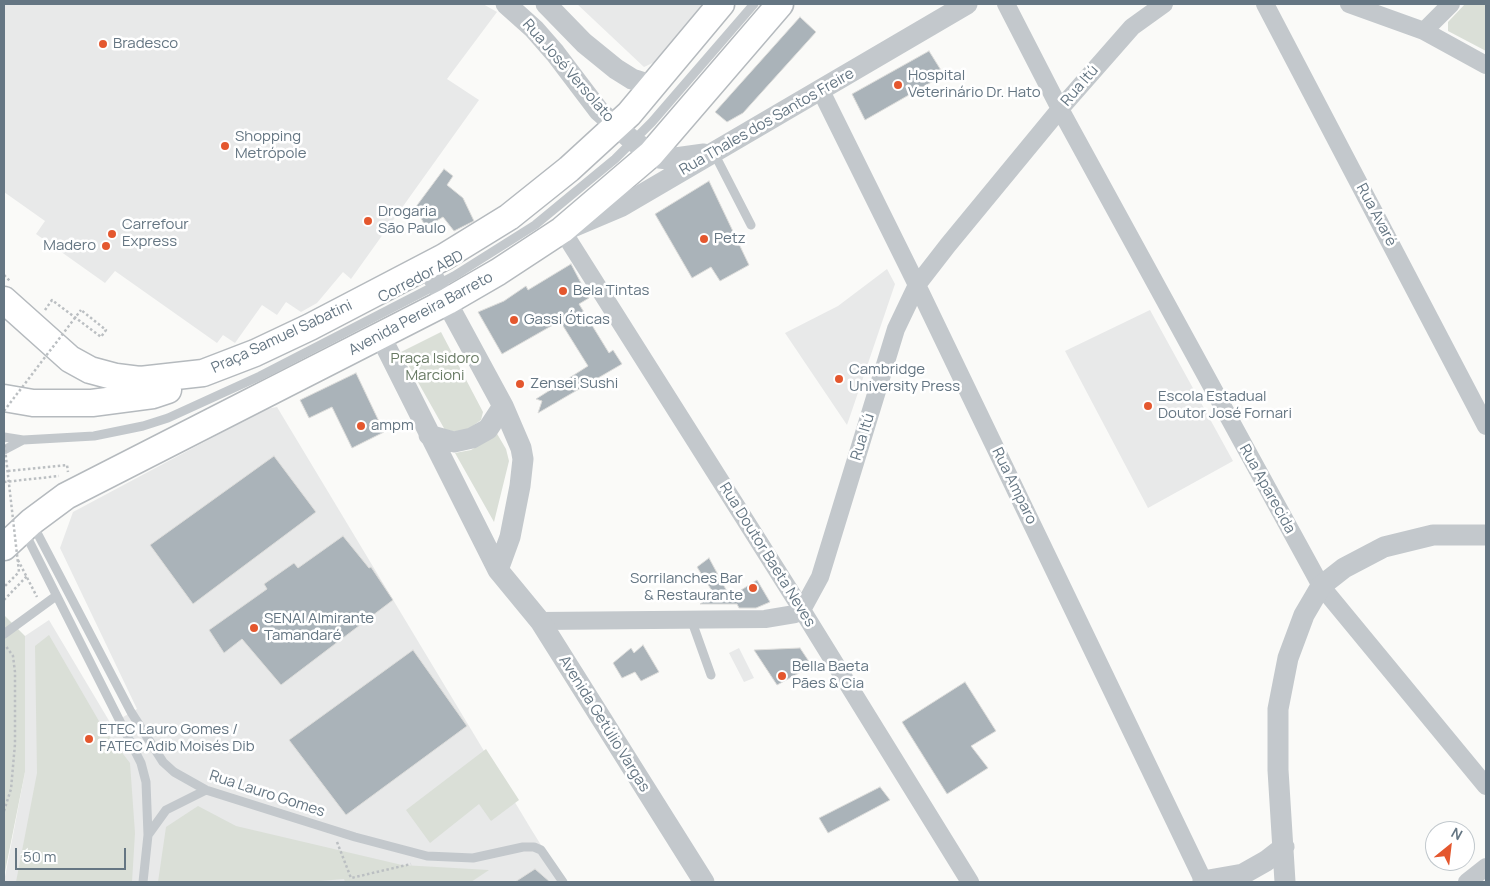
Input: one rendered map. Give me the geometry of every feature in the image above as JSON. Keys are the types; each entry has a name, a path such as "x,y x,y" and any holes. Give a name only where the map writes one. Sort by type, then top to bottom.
{"main road":[{"name":"Avenida Pereira Barreto","path":"17,534 66,496 91,482 381,337 438,284 478,238 509,217 569,169 633,141 654,86 721,4"},
{"name":"Avenida Pereira Barreto","path":"438,284 498,272 562,230 633,141 780,4"},
{"name":"Praça Samuel Sabatini","path":"7,291 70,358 90,370 116,377 140,380 203,373 255,353 310,327 438,284"},
{"path":"4,398 33,402 92,403 120,401 153,395 180,385 203,373"}],"street":[{"name":"Rua José Versolato","path":"506,4 540,35 599,111 633,141"},
{"name":"Rua José Versolato","path":"546,4 584,43 616,69 632,79 654,86"},
{"name":"Rua Thales dos Santos Freire","path":"562,230 591,221 622,206 967,4"},
{"name":"Rua Aparecida","path":"1006,4 1060,109 1321,586 1486,786"},
{"name":"Rua Itú","path":"802,610 820,577 896,329 918,285 948,245 1060,109 1132,27 1164,4"},
{"name":"Rua Avaré","path":"1265,4 1486,426"},
{"path":"1350,4 1424,31 1486,65"},
{"path":"1424,31 1451,4"},
{"name":"Rua Amparo","path":"821,91 918,285 1203,882"},
{"path":"633,141 668,159 714,152"},
{"name":"Rua Doutor Baeta Neves","path":"562,230 802,610 970,882"},
{"path":"438,284 503,406 518,439 524,459 510,537 498,570"},
{"name":"Avenida Getúlio Vargas","path":"381,337 498,570 540,621 704,882"},
{"path":"429,435 454,442 472,438 488,429 503,406"},
{"path":"1285,882 1278,770 1278,709 1288,658 1304,615 1321,586 1344,568 1384,547 1433,535 1486,534"},
{"path":"540,621 765,619 795,614 802,610"},
{"path":"1203,882 1243,874 1266,861 1284,847"},
{"path":"1467,882 1486,867"}],"lane":[{"path":"633,141 754,4"},
{"path":"714,152 751,225"},
{"name":"Corredor ABD","path":"4,438 23,440 94,436 143,426 168,418 260,376 438,284"},
{"name":"Corredor ABD","path":"4,450 23,440"},
{"path":"17,534 56,596 137,752 146,782 148,835 142,882"},
{"name":"Rua Lauro Gomes","path":"17,534 163,762 183,778 206,790 332,830 434,856 473,858 523,847 534,847 540,850 562,882"},
{"path":"4,634 56,596"},
{"path":"691,619 711,675"},
{"path":"148,835 166,810 206,790"}],"path":[{"path":"4,276 7,291"},
{"path":"4,411 82,310 106,330 100,337 79,320 52,300 44,311"},
{"path":"4,438 20,572 4,587"},
{"path":"4,482 68,475 67,465 8,471"},
{"path":"17,534 42,605"},
{"path":"4,600 28,575"},
{"path":"4,643 13,656 15,672 15,744 12,780 7,807 4,811"},
{"path":"332,830 351,878 414,864"}],"shaded area":[{"name":"Shopping Metrópole","path":"4,4 483,4 497,12 447,79 479,100 351,279 343,272 317,303 301,312 286,302 277,315 262,305 235,343 223,335 217,343 115,271 105,283 36,234 45,221 4,192"},
{"path":"577,4 703,4 659,60 644,67"},
{"name":"Cambridge University Press","path":"887,269 895,284 847,425 785,333 838,306"},
{"name":"Escola Estadual Doutor José Fornari","path":"1150,310 1233,461 1148,508 1065,351"},
{"name":"SENAI Almirante Tamandaré","path":"277,407 564,882 4,882 25,772 25,636 49,620 111,724 137,709 60,548 73,512 266,409"},
{"path":"739,648 754,678 744,682 729,653"}],"green space":[{"path":"1465,4 1486,4 1486,51 1448,31 1448,22"},
{"name":"Praça Isidoro Marcioni","path":"441,332 483,412 481,420 463,433 445,430 401,352"},
{"path":"496,432 506,449 509,461 494,522 455,453 471,450"},
{"path":"4,615 25,636 25,772 4,877"},
{"path":"49,635 103,728 130,763 135,833 132,882 16,882 37,773 35,646"},
{"path":"486,749 519,800 491,821 479,804 430,843 406,810"},
{"path":"198,806 236,826 402,865 489,870 471,882 345,882 344,879 308,882 158,882 166,827"}],"building":[{"path":"800,17 816,32 743,113 727,122 715,112"},
{"name":"Hospital Veterinário Dr. Hato","path":"929,51 944,75 865,120 852,94"},
{"path":"444,169 453,176 447,185 463,198 474,221 454,231 443,217 426,227 415,208"},
{"name":"Petz","path":"709,181 749,265 720,281 711,267 692,278 655,214"},
{"path":"571,264 589,298 579,304 609,353 613,350 622,364 538,413 542,401 536,399 588,366 560,321 502,354 478,312 504,301 526,286 528,290"},
{"path":"356,373 384,432 352,448 332,407 309,418 300,400"},
{"path":"274,456 316,512 193,604 150,545"},
{"path":"343,536 369,568 371,567 393,600 281,685 242,639 224,653 209,630 267,589 264,584 294,563 298,568"},
{"path":"709,558 730,597 757,580 770,602 756,608 739,608 737,604 700,604 714,594 697,567"},
{"path":"643,645 659,672 641,681 635,672 622,678 613,663 631,648 634,653"},
{"name":"Bella Baeta Pães & Cia","path":"800,648 812,666 777,685 754,650"},
{"path":"413,650 467,726 346,815 289,740"},
{"path":"965,682 996,731 971,746 988,768 947,794 902,722"},
{"path":"880,787 890,800 828,833 819,818"},
{"path":"535,869 550,882 515,882"}],"place":[{"name":"Bradesco","path":"103,44"},
{"name":"Hospital Veterinário Dr. Hato","path":"898,85"},
{"name":"Shopping Metrópole","path":"225,146"},
{"name":"Drogaria São Paulo","path":"368,221"},
{"name":"Carrefour Express","path":"112,234"},
{"name":"Petz","path":"704,239"},
{"name":"Madero","path":"106,246"},
{"name":"Bela Tintas","path":"563,291"},
{"name":"Gassi Óticas","path":"514,320"},
{"name":"Cambridge University Press","path":"839,379"},
{"name":"Zensei Sushi","path":"520,384"},
{"name":"Escola Estadual Doutor José Fornari","path":"1148,406"},
{"name":"ampm","path":"361,426"},
{"name":"Sorrilanches Bar & Restaurante","path":"753,588"},
{"name":"SENAI Almirante Tamandaré","path":"254,628"},
{"name":"Bella Baeta Pães & Cia","path":"782,676"},
{"name":"ETEC Lauro Gomes / FATEC Adib Moisés Dib","path":"89,739"}]}
